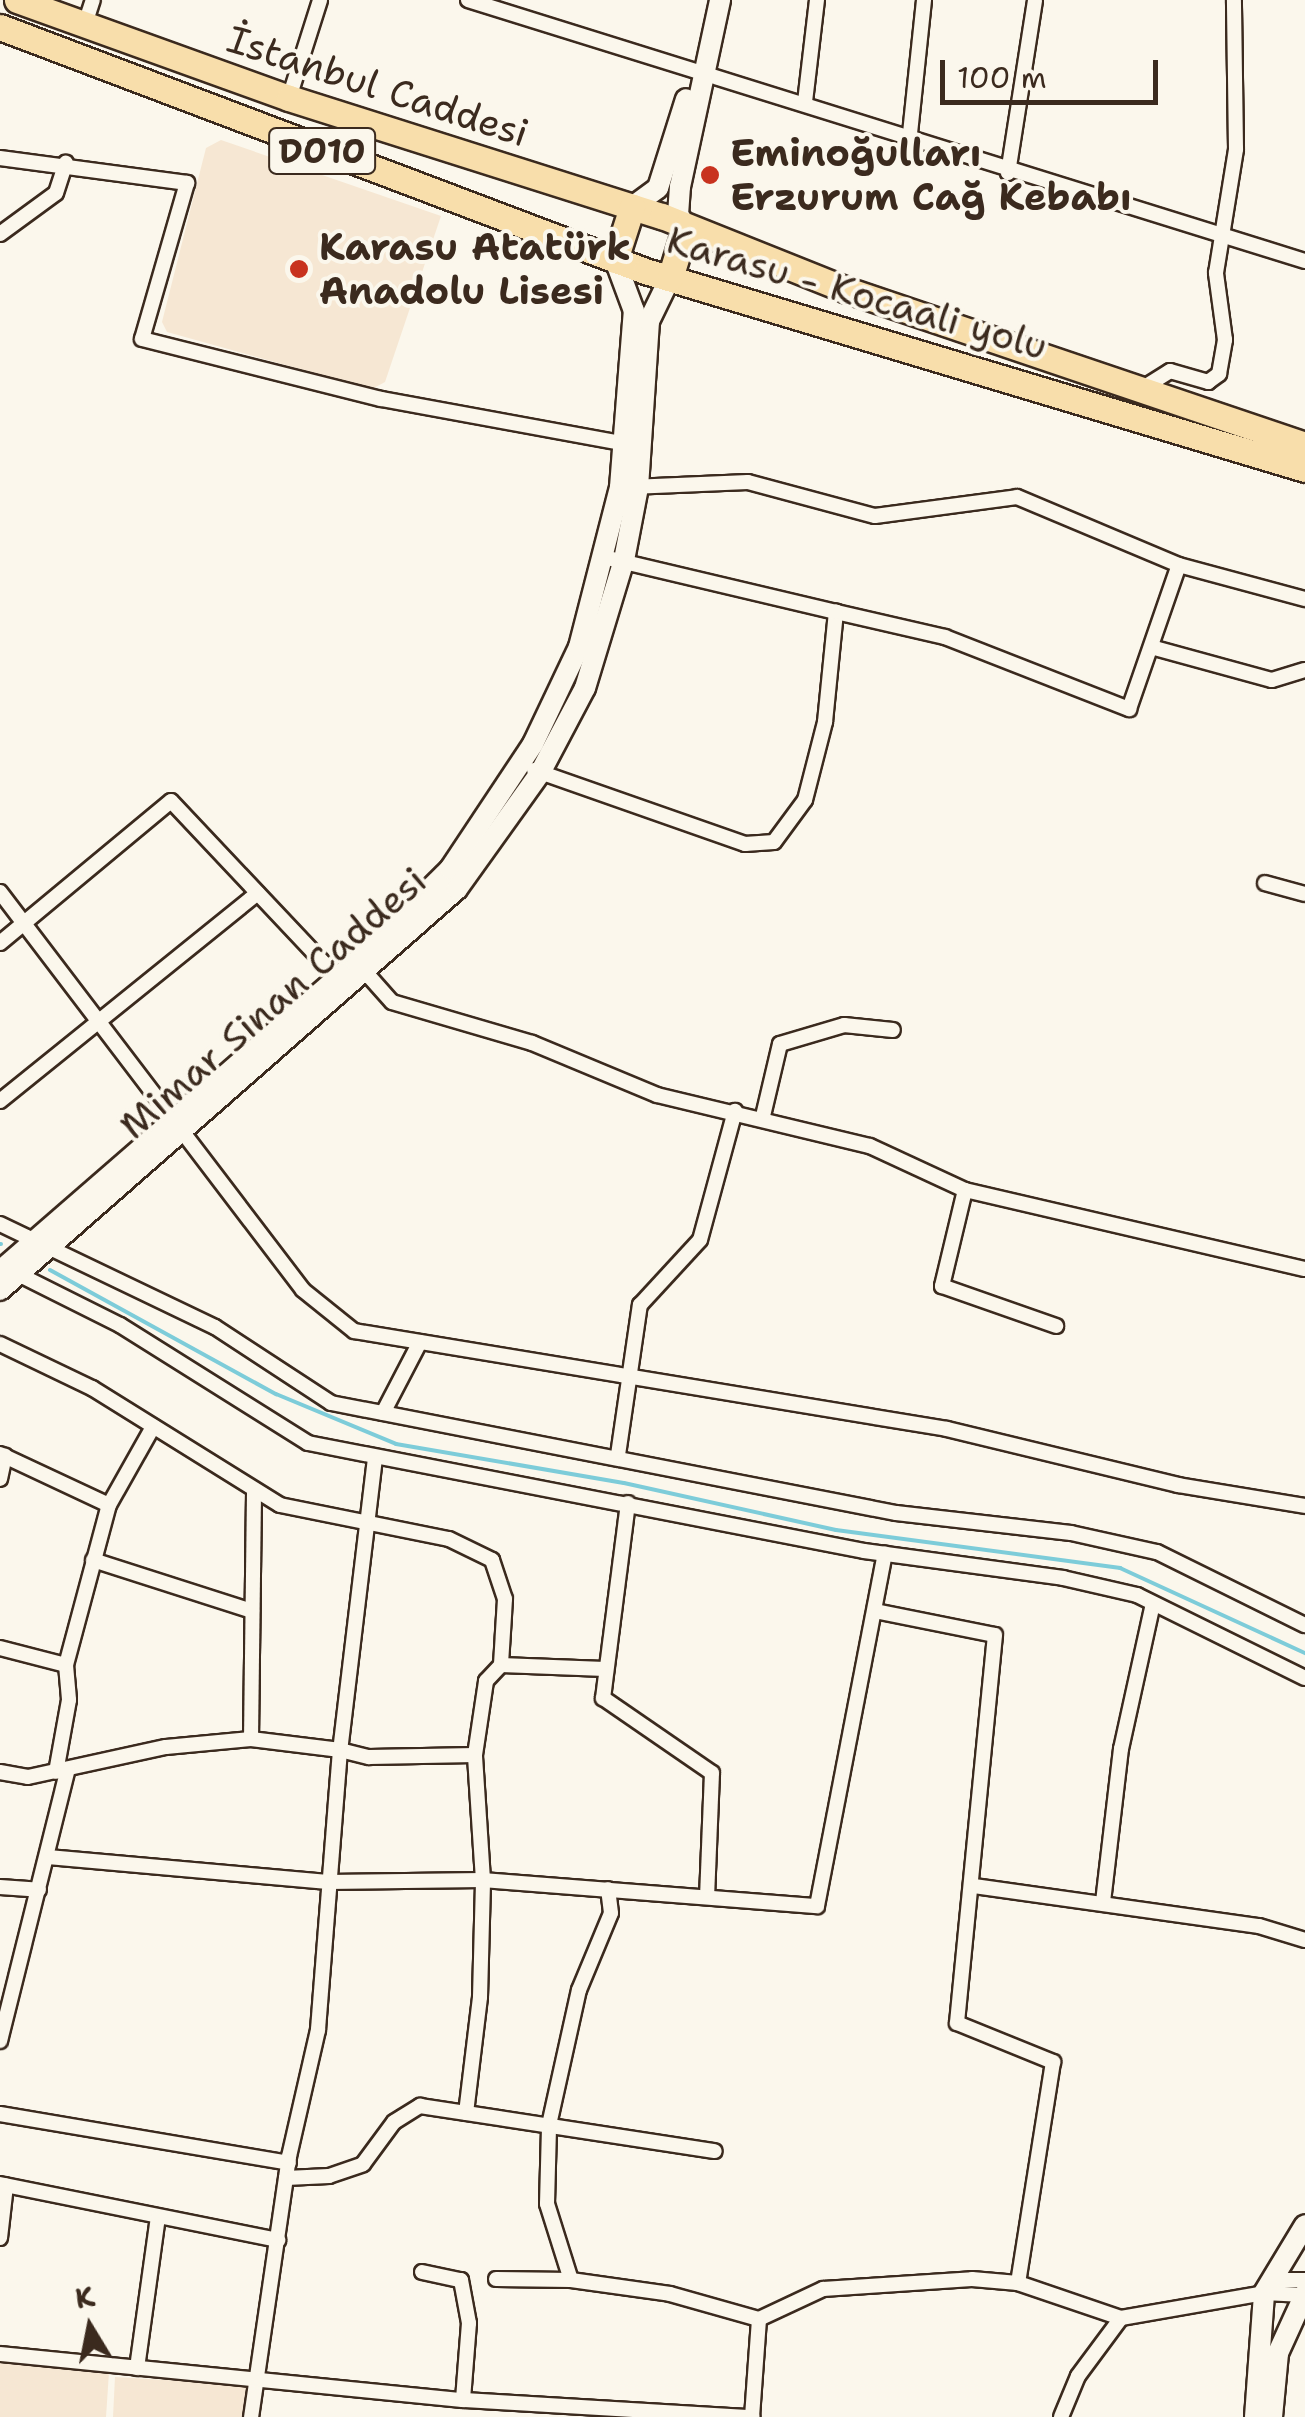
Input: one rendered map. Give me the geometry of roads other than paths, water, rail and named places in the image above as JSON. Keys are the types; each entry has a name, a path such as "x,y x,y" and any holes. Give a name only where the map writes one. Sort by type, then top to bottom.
{"highway":[{"name":"İstanbul Caddesi","path":"17,0 89,12 289,98 662,216"},
{"name":"Karasu - Kocaali yolu","path":"0,27 615,260 1305,470"},
{"path":"615,260 632,207"},
{"name":"Karasu - Kocaali yolu","path":"662,216 847,290 1305,445"},
{"path":"670,278 686,226"}],"main road":[{"path":"686,226 678,214 680,186 710,0"},
{"path":"632,207 658,188 699,76 720,0"},
{"name":"Mimar Sinan Caddesi","path":"615,260 634,311 626,444 629,487"},
{"name":"Mimar Sinan Caddesi","path":"174,1126 457,889 540,772 586,688 629,487 649,321 670,278"},
{"name":"Mimar Sinan Caddesi","path":"0,1290 6,1270 174,1126 337,977 361,968 450,869 518,765 579,647 614,558"},
{"path":"1255,2417 1268,2286 1305,2226"},
{"path":"1272,2417 1278,2353 1305,2294"}],"street":[{"path":"289,98 320,0"},
{"path":"468,0 699,76 805,102 909,143 1223,234 1305,262"},
{"path":"805,102 818,0"},
{"path":"909,143 924,0"},
{"path":"1008,173 1035,0"},
{"path":"1143,388 1170,371 1208,382 1219,374 1224,340 1216,273 1236,149 1234,0"},
{"path":"0,158 187,183 142,339 381,400 626,444"},
{"path":"0,234 56,192 66,164"},
{"path":"629,487 748,482 874,516 1017,498 1179,564 1305,599"},
{"path":"614,558 944,637 1130,708 1179,564"},
{"path":"518,765 745,844 774,842 804,800 824,722 836,612"},
{"path":"1151,646 1272,680 1305,670"},
{"path":"0,944 171,801 337,977"},
{"path":"1266,883 1305,894"},
{"path":"0,892 174,1126 303,1290 354,1330 626,1372 948,1430 1178,1485 1305,1506"},
{"path":"0,1101 258,893"},
{"path":"361,968 392,1002 532,1043 657,1096 763,1116 870,1146 965,1190 1305,1269"},
{"path":"763,1116 780,1044 844,1025 893,1030"},
{"path":"618,1454 626,1372 640,1305 700,1240 735,1110"},
{"path":"965,1190 942,1286 1056,1326"},
{"path":"0,1224 38,1246 215,1327 331,1403 618,1454 896,1513 1071,1533 1156,1552 1305,1625"},
{"path":"6,1270 120,1324 308,1443 885,1554 1063,1578 1153,1604 1305,1678"},
{"path":"383,1413 420,1342"},
{"path":"0,1344 92,1388 254,1492 363,1523 449,1540 492,1560 506,1599 501,1665 486,1681 475,1755 483,1880 480,1996 466,2113"},
{"path":"0,2041 48,1857 69,1700 66,1666 109,1505 153,1427"},
{"path":"0,1479 3,1455 109,1505"},
{"path":"251,2417 288,2171 318,2030 328,1882 363,1523 376,1458"},
{"path":"250,1739 254,1492"},
{"path":"628,1503 602,1698 712,1773 707,1896"},
{"path":"48,1857 328,1882 483,1880 817,1906 885,1554"},
{"path":"93,1560 252,1611"},
{"path":"1102,1902 1120,1748 1153,1604"},
{"path":"874,1610 995,1635 974,1886 957,2023 1053,2062 1018,2283"},
{"path":"0,1648 66,1666"},
{"path":"501,1665 605,1669"},
{"path":"0,1772 28,1777 166,1747 250,1739 369,1756 475,1755"},
{"path":"0,1886 39,1890"},
{"path":"974,1886 1259,1926 1305,1940"},
{"path":"571,2280 547,2204 549,2126 579,1990 612,1913 608,1888"},
{"path":"0,1960 18,1963"},
{"path":"0,2114 329,2176 363,2164 394,2122 420,2106 715,2151"},
{"path":"0,2238 3,2185 278,2240"},
{"path":"137,2368 158,2217"},
{"path":"422,2272 461,2280 469,2323 463,2400"},
{"path":"496,2279 571,2280 670,2294 759,2319 823,2289 972,2279 1018,2283 1121,2318 1305,2280"},
{"path":"1268,2286 1305,2294"},
{"path":"1061,2417 1078,2376 1121,2318"},
{"path":"0,2354 571,2412 752,2417 759,2319"}],"waterway":[{"path":"50,1270 276,1394 396,1444 624,1483 836,1530 1120,1568 1305,1653"}],"place":[{"name":"Eminoğulları Erzurum Cağ Kebabı","path":"710,175"},
{"name":"Karasu Atatürk Anadolu Lisesi","path":"299,269"}]}
